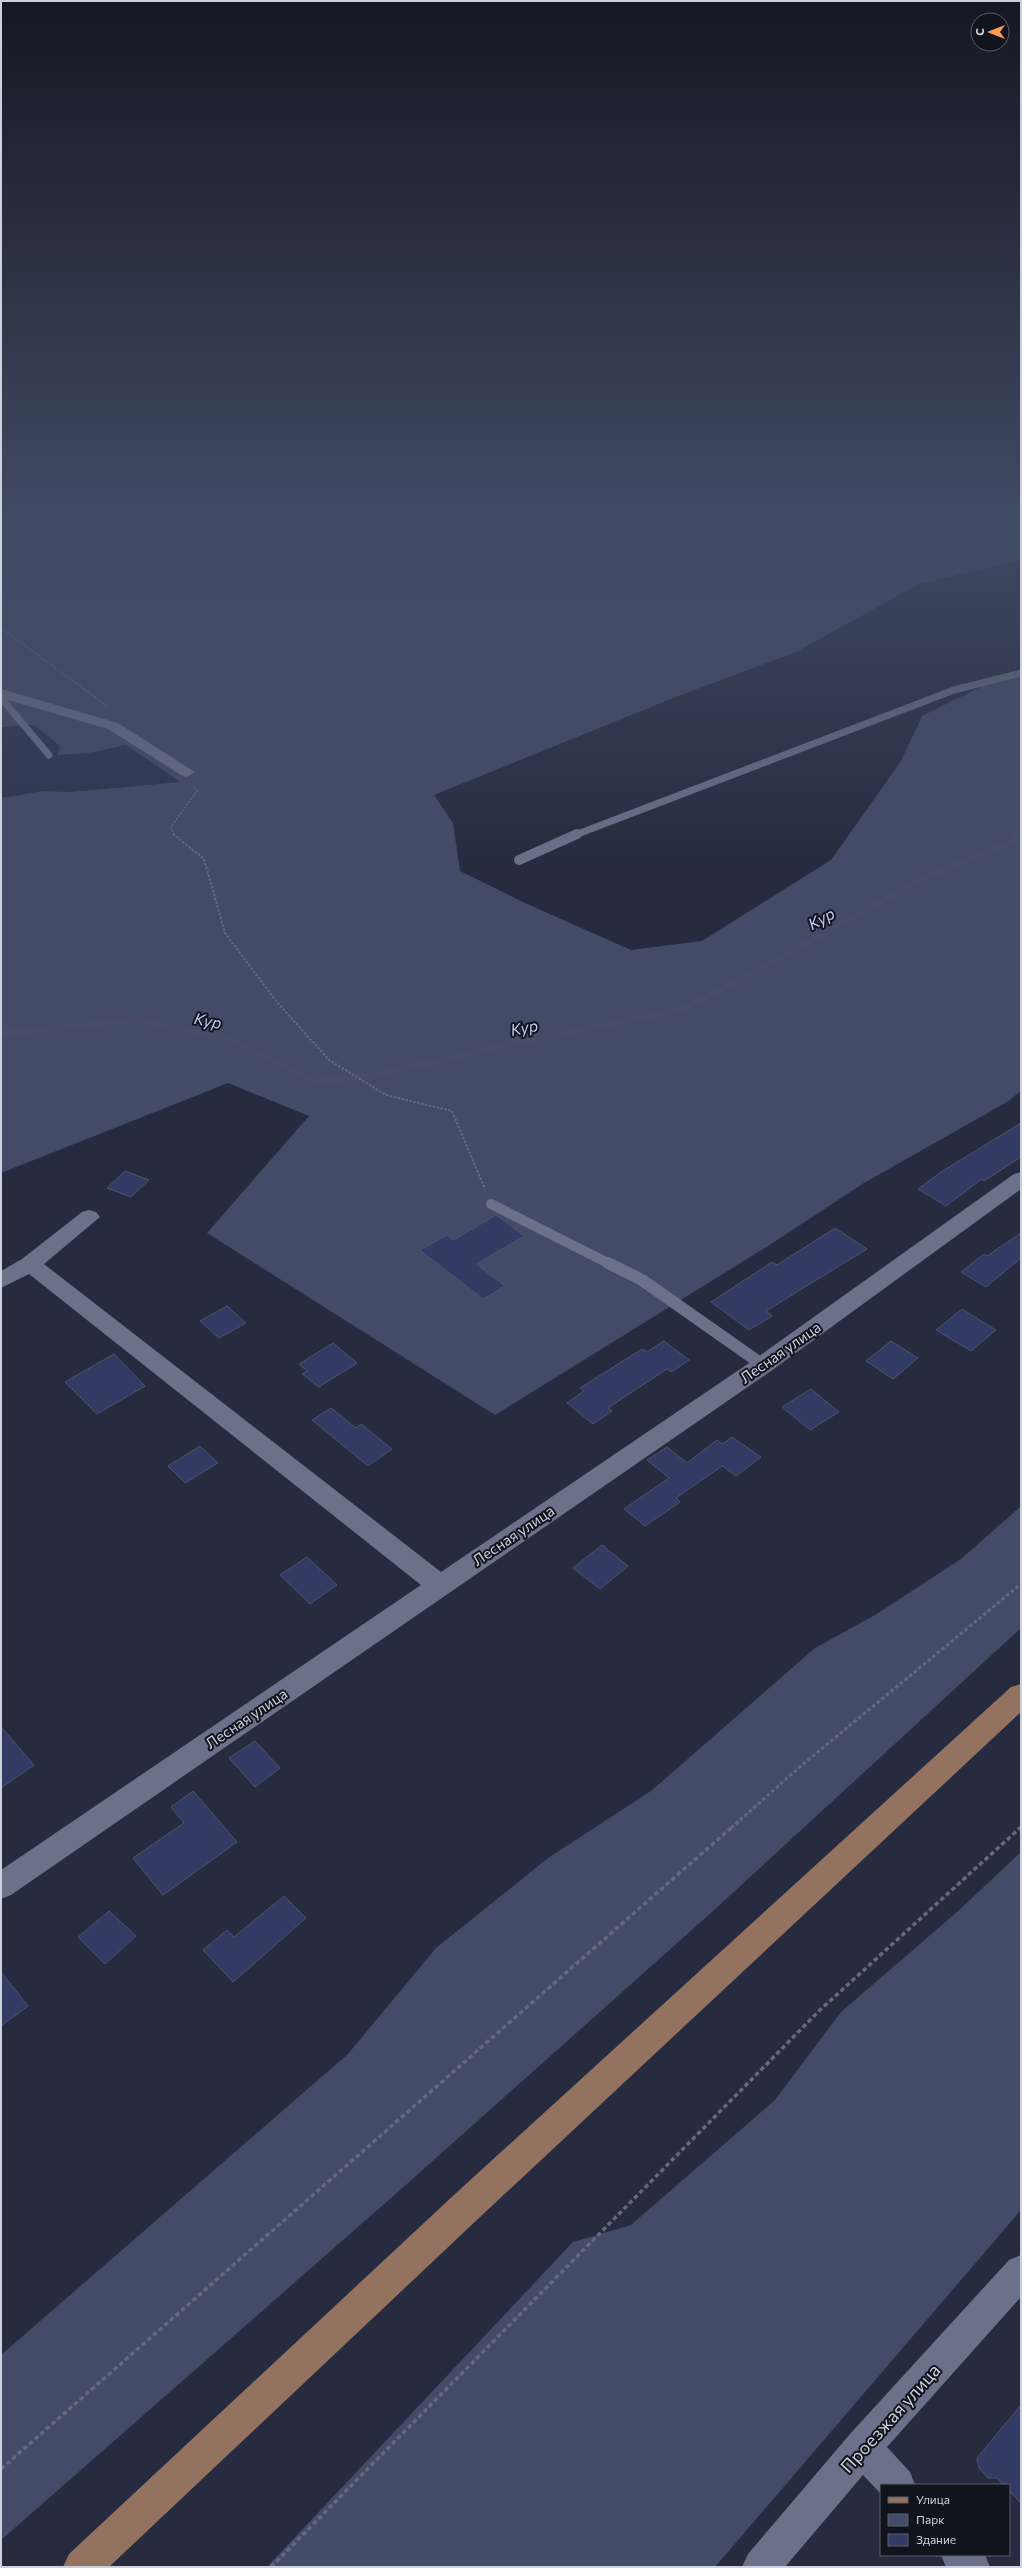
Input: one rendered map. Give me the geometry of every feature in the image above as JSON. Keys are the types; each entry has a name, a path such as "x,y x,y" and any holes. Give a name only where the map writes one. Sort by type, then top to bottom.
{"main road":[{"path":"82,2567 467,2206 1021,1695"}],"street":[{"path":"1,693 113,726 187,772"},
{"name":"Лесная улица","path":"1,1886 439,1585 763,1365 1021,1179"},
{"path":"1,1280 30,1264 89,1217"},
{"path":"30,1264 439,1585"},
{"name":"Проезжая улица","path":"761,2567 862,2447 1021,2272"},
{"path":"862,2447 896,2484"},
{"path":"961,2556 971,2567"}],"lane":[{"path":"519,860 598,825 954,690 1021,673"},
{"path":"1,698 49,755"},
{"path":"491,1204 642,1280 763,1365"}],"path":[{"path":"1,628 76,681 113,711"},
{"path":"187,772 197,791 171,827 173,834 204,859 225,933 277,1002 329,1060 386,1096 452,1111 491,1204"},
{"path":"1,2469 802,1764 1021,1584"},
{"path":"271,2567 820,2010 1021,1827"}],"shaded area":[{"path":"34,725 60,746 57,755 89,753 126,745 181,782 70,792 43,791 1,798 1,727"}],"green space":[{"path":"1,628 840,628 796,652 678,696 434,795 453,823 460,871 525,903 631,950 702,941 831,860 901,761 922,716 1011,672 1021,671 1021,1091 1007,1102 864,1183 768,1246 495,1415 207,1233 309,1116 228,1083 1,1173 1,798 43,791 70,792 180,782 126,745 89,753 57,755 60,746 34,725 1,727"},
{"path":"1021,1506 1021,1628 712,1912 399,2191 1,2540 1,2355 348,2054 436,1948 548,1858 651,1791 815,1648 875,1615 961,1559"},
{"path":"1021,1852 1021,2210 715,2567 267,2567 573,2242 631,2225 775,2100 841,2012 957,1912"}],"building":[{"path":"1021,1123 1021,1157 984,1181 982,1179 946,1206 918,1189 941,1172"},
{"path":"125,1171 149,1180 131,1197 107,1188"},
{"path":"496,1215 524,1236 476,1264 505,1286 483,1299 420,1250 447,1235 454,1240"},
{"path":"835,1228 867,1249 766,1311 772,1316 749,1330 711,1302 772,1262 777,1265"},
{"path":"1021,1233 1021,1258 986,1287 961,1272 984,1254 987,1256"},
{"path":"227,1306 246,1323 219,1338 200,1321"},
{"path":"962,1309 996,1330 971,1351 936,1330"},
{"path":"664,1341 689,1360 671,1372 667,1369 608,1408 612,1411 593,1424 567,1403 584,1391 580,1388 642,1349 647,1352"},
{"path":"891,1341 918,1358 893,1379 866,1361"},
{"path":"333,1343 357,1363 319,1387 302,1374 307,1371 299,1364"},
{"path":"114,1354 145,1386 97,1414 65,1382"},
{"path":"811,1389 839,1412 810,1430 782,1407"},
{"path":"331,1408 356,1428 361,1424 392,1449 368,1466 312,1420"},
{"path":"732,1437 761,1457 736,1476 722,1466 676,1498 680,1502 645,1526 624,1509 669,1478 647,1460 667,1447 687,1463 717,1440 722,1444"},
{"path":"200,1446 218,1463 185,1483 168,1466"},
{"path":"602,1545 628,1566 600,1589 573,1568"},
{"path":"307,1557 337,1585 310,1604 280,1575"},
{"path":"1,1727 34,1765 1,1788"},
{"path":"255,1741 280,1768 255,1787 229,1758"},
{"path":"193,1791 237,1842 163,1895 133,1858 184,1823 171,1807"},
{"path":"284,1896 306,1918 233,1982 203,1950 227,1930 234,1937"},
{"path":"109,1911 136,1936 105,1964 78,1937"},
{"path":"1,1972 28,2006 1,2026"},
{"path":"1021,2405 1021,2503 1010,2492 1010,2484 1003,2484 997,2478 988,2478 979,2468 977,2458"}],"waterway":[{"name":"Кур","path":"1018,835 1021,831"},
{"name":"Кур","path":"1,1034 135,1020 227,1038 315,1082 377,1075 506,1045 681,1010 784,956 923,878 1012,842 1018,834"}]}
